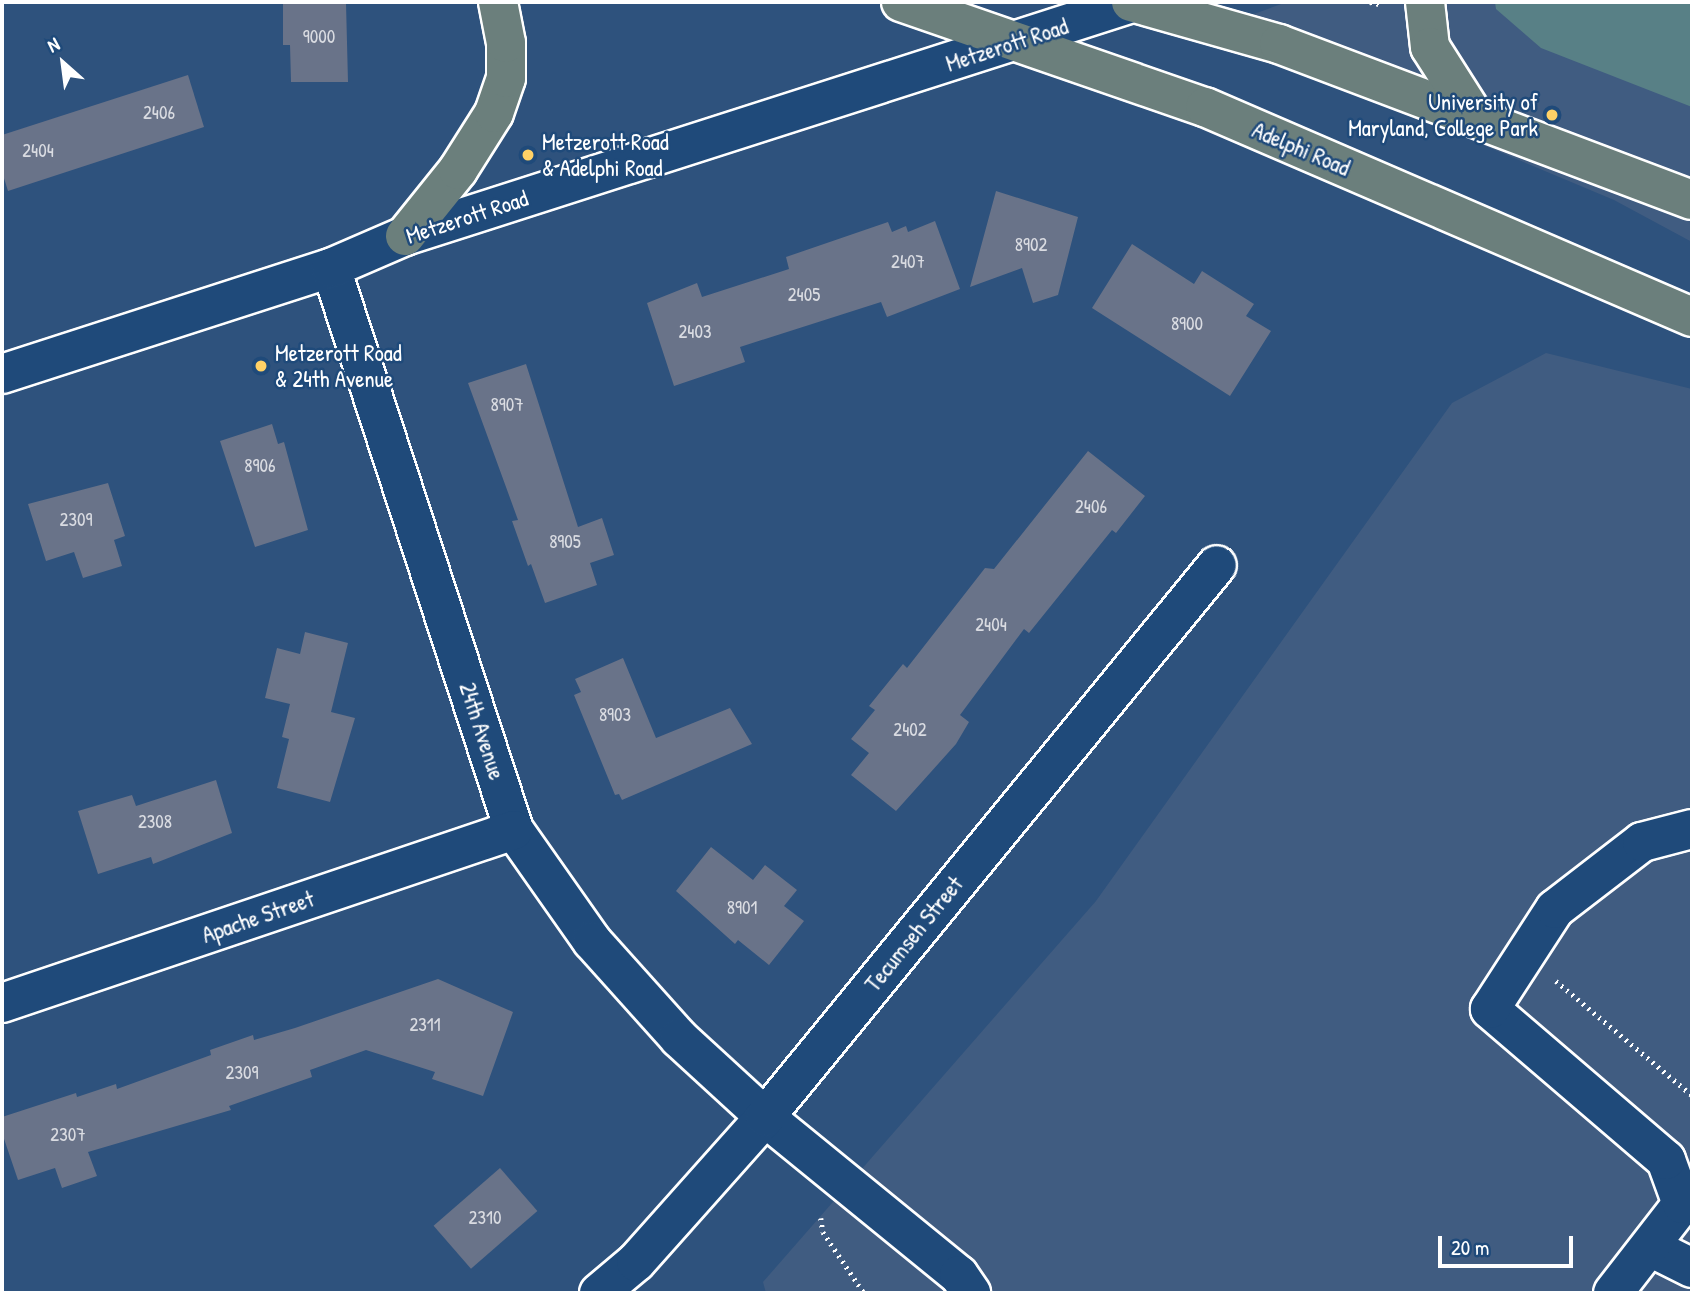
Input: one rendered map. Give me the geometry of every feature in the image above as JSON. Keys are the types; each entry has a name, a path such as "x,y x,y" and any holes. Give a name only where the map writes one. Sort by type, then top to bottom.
{"main road":[{"path":"405,236 458,170 494,113 506,78 506,43 498,2"},
{"name":"Adelphi Road","path":"901,2 1023,41 1205,107 1692,317"},
{"path":"1133,2 1279,44 1692,200"},
{"path":"1425,2 1430,47 1474,116"}],"street":[{"name":"Metzerott Road","path":"2,374 331,268 405,236 1023,41 1133,2"},
{"name":"24th Avenue","path":"331,268 514,830 592,941 680,1038 765,1117 959,1275 971,1293"},
{"name":"Tecumseh Street","path":"599,1293 636,1262 765,1117 1217,565"},
{"path":"1613,1293 1682,1204 1666,1160 1490,1009 1527,957 1555,909 1642,842 1692,829"},
{"name":"Apache Street","path":"2,1003 514,830"},
{"path":"1650,1247 1692,1268"}],"path":[{"path":"1527,957 1692,1095"}],"shaded area":[{"name":"University of Maryland, College Park","path":"1287,2 1692,2 1692,242 1614,200 1209,30"},
{"path":"1546,353 1692,389 1692,1293 766,1293 763,1282 1096,901 1452,403"}],"green space":[{"path":"1495,2 1692,2 1692,107 1541,48 1496,9"}],"building":[{"path":"283,2 346,3 348,82 291,82 290,45 283,45"},
{"path":"188,75 204,127 8,191 2,172 2,135"},
{"path":"996,191 1078,217 1058,295 1033,303 1022,268 970,287"},
{"path":"935,221 960,289 887,317 881,302 740,347 745,362 674,386 647,303 697,283 702,297 789,269 786,257 888,222 892,232 906,226 908,232"},
{"path":"1132,244 1194,284 1202,271 1254,304 1246,316 1271,331 1230,396 1092,308"},
{"path":"526,364 578,527 602,518 614,555 590,563 597,585 545,603 512,521 518,520 468,383"},
{"path":"272,424 278,444 284,442 308,530 255,547 220,441"},
{"path":"1088,451 1145,496 1116,533 1112,530 1029,633 1024,629 960,715 969,722 956,744 896,811 851,775 869,753 851,739 875,710 869,706 903,664 907,668 985,568 994,569"},
{"path":"108,483 125,536 114,540 122,566 83,578 74,552 46,561 28,504"},
{"path":"305,632 348,643 331,712 355,718 330,802 277,788 289,739 282,737 290,704 265,698 277,648 300,654"},
{"path":"623,658 656,738 730,708 752,744 622,800 619,794 615,795 574,695 581,692 575,679"},
{"path":"216,780 232,833 153,864 151,857 98,874 78,811 132,795 136,806"},
{"path":"711,847 753,880 765,865 797,890 784,906 804,921 769,965 738,940 735,944 676,891"},
{"path":"438,979 513,1012 483,1096 432,1079 435,1072 366,1050 310,1070 312,1077 229,1106 231,1110 88,1152 97,1176 62,1188 55,1168 18,1180 2,1133 2,1117 76,1093 77,1097 116,1084 117,1089 211,1055 210,1050 253,1035 254,1040 295,1028"},
{"path":"500,1168 537,1211 471,1269 434,1226"}],"place":[{"name":"University of Maryland, College Park","path":"1552,115"},
{"name":"Metzerott Road & Adelphi Road","path":"528,155"},
{"name":"Metzerott Road & 24th Avenue","path":"261,366"}]}
